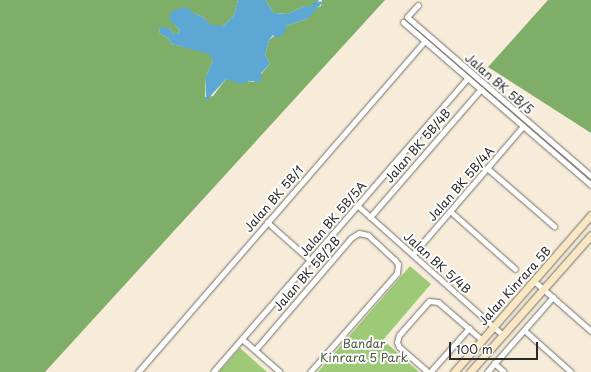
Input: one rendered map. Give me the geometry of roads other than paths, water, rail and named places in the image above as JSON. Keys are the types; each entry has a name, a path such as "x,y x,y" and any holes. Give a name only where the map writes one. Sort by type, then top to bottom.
{"street":[{"name":"Jalan BK 5B/5","path":"418,5 407,17 591,176"},
{"name":"Jalan BK 5B/5","path":"403,22 591,185"},
{"name":"Jalan BK 5B/1","path":"138,372 425,41"},
{"name":"Jalan BK 5B/5A","path":"213,372 468,78"},
{"name":"Jalan BK 5B/4B","path":"370,217 481,89"},
{"name":"Jalan BK 5B/4A","path":"413,254 523,126"},
{"path":"488,168 554,226"},
{"name":"Jalan BK 5/4B","path":"358,206 503,335"},
{"path":"450,211 515,269"},
{"name":"Jalan Kinrara 5B","path":"454,372 591,215"},
{"path":"267,222 310,260"},
{"name":"Jalan BK 5B/2B","path":"255,350 351,238 364,234 381,246 398,264 397,273 310,372"},
{"name":"Jalan Kinrara 5B","path":"470,372 591,235"},
{"path":"534,281 591,331"},
{"path":"487,372 552,297"},
{"path":"469,328 429,372 399,347 397,342 399,335 429,301 436,300 469,328 482,340"},
{"path":"524,330 571,372"},
{"path":"242,339 280,372"},
{"path":"494,364 504,372"}],"water":[{"path":"238,0 265,0 274,13 287,14 305,6 312,6 315,1 323,2 307,19 286,26 285,33 276,38 273,35 269,40 265,55 270,64 261,73 261,82 249,81 242,84 226,79 206,101 206,76 213,61 209,54 172,44 168,38 159,33 160,27 169,28 174,34 178,34 180,30 169,19 172,11 186,7 193,13 203,17 211,25 223,26 234,15"}],"park label":[{"name":"Bandar Kinrara 5 Park","path":"364,351"}]}
